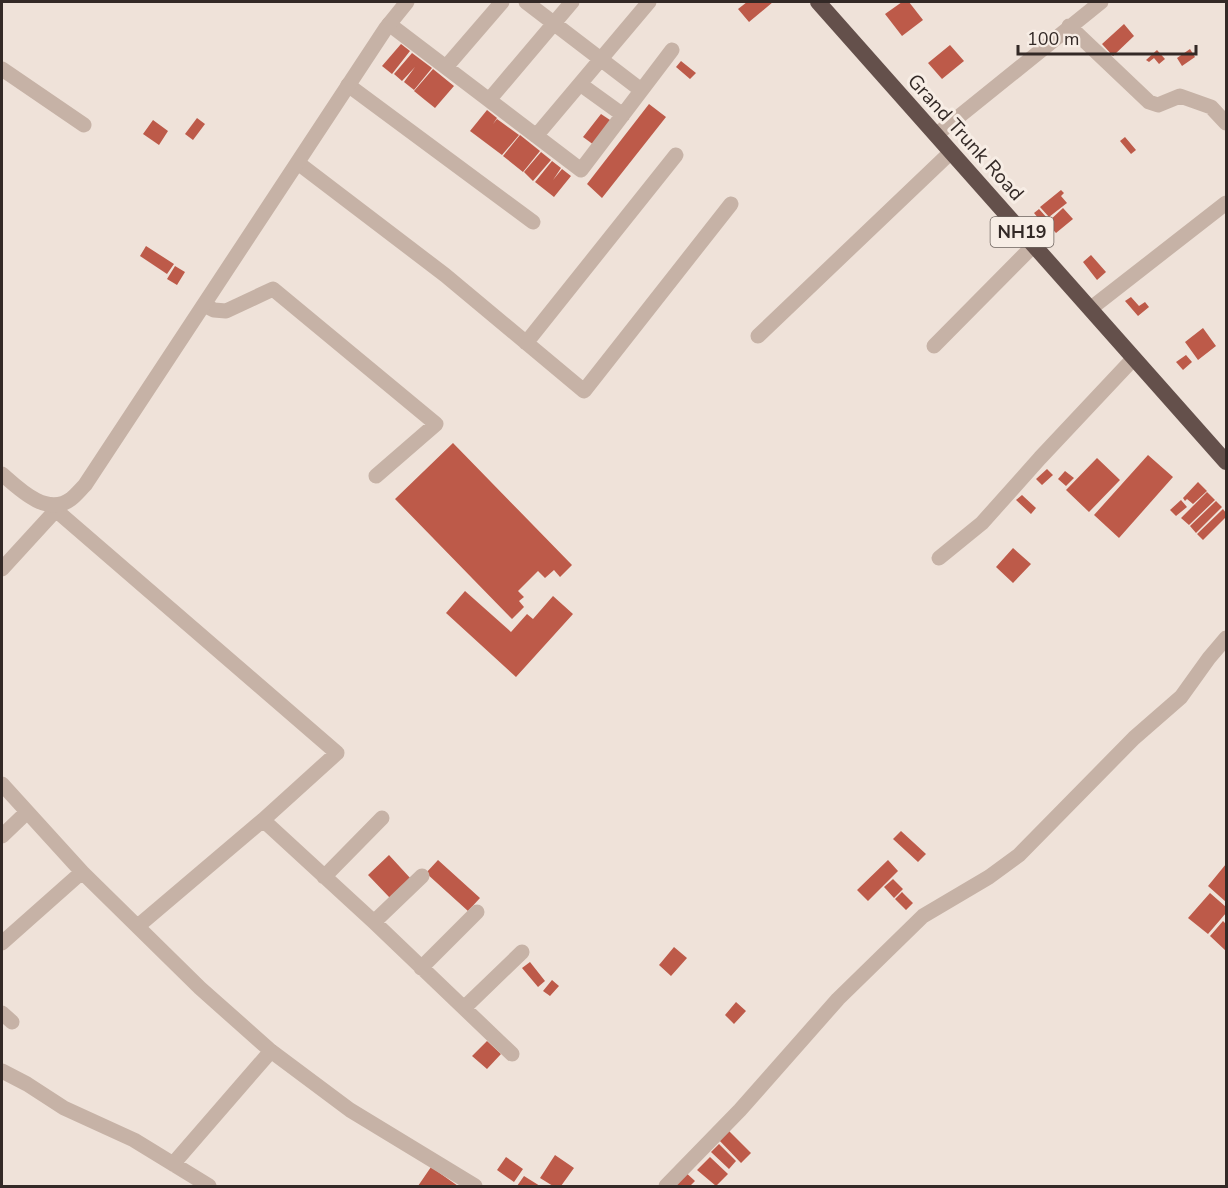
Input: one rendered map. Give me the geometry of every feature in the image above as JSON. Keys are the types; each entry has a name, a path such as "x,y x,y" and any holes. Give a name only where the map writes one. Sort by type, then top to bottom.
{"highway":[{"name":"Grand Trunk Road","path":"818,2 1227,462"}],"street":[{"path":"2,569 53,508 70,501 85,485 348,85 389,24 407,2"},
{"path":"446,67 502,2"},
{"path":"526,2 641,90"},
{"path":"489,100 572,2"},
{"path":"536,136 649,2"},
{"path":"936,135 1101,2"},
{"path":"389,24 581,170 672,50"},
{"path":"1069,26 1149,102 1158,105 1179,96 1211,108 1227,123"},
{"path":"2,69 84,125"},
{"path":"580,84 623,115"},
{"path":"348,85 533,222"},
{"path":"758,336 951,152"},
{"path":"526,343 676,155"},
{"path":"298,163 445,275 584,391 731,204"},
{"path":"1090,309 1227,203"},
{"path":"934,346 1034,245"},
{"path":"204,305 214,310 226,311 273,289 436,424 376,476"},
{"path":"939,558 982,522 1134,358"},
{"path":"2,474 33,499 53,508 337,753 138,927"},
{"path":"666,1186 740,1110 846,990 923,916 989,877 1019,855 1134,738 1181,697 1209,658 1227,638"},
{"path":"2,784 82,872 200,988 271,1051 350,1110 475,1186"},
{"path":"2,836 26,813"},
{"path":"324,877 382,818"},
{"path":"263,820 512,1054"},
{"path":"2,943 82,872"},
{"path":"374,922 422,876"},
{"path":"422,968 477,912"},
{"path":"464,1008 522,952"},
{"path":"173,1164 271,1051"},
{"path":"2,1071 64,1108 134,1140 209,1186"}],"building":[{"path":"747,2 773,2 749,22 738,9"},
{"path":"902,2 909,2 923,20 902,36 885,14"},
{"path":"1124,24 1134,36 1113,56 1102,44"},
{"path":"401,44 410,51 392,74 382,66"},
{"path":"950,45 964,61 942,79 928,63"},
{"path":"1190,49 1195,57 1182,66 1177,58"},
{"path":"1157,50 1165,59 1159,64 1154,58 1149,62 1146,60"},
{"path":"412,53 432,68 414,90 404,82 415,67 402,81 394,74"},
{"path":"681,61 696,73 690,79 676,67"},
{"path":"433,69 454,86 435,108 414,91"},
{"path":"649,104 666,117 602,198 587,184"},
{"path":"487,110 497,118 493,124 497,119 519,135 502,155 470,131"},
{"path":"601,114 613,122 594,145 583,137"},
{"path":"197,118 205,124 193,140 185,134"},
{"path":"153,120 168,131 159,145 143,134"},
{"path":"520,135 540,151 523,172 503,156"},
{"path":"1125,137 1136,150 1131,154 1120,141"},
{"path":"541,152 551,160 533,181 524,172"},
{"path":"552,161 561,168 553,180 562,169 571,176 554,197 535,182"},
{"path":"1061,190 1064,193 1061,196 1067,203 1049,217 1040,207"},
{"path":"1063,208 1073,219 1056,233 1047,223"},
{"path":"1039,209 1048,219 1043,224 1034,213"},
{"path":"146,246 174,264 167,274 140,256"},
{"path":"1091,255 1106,272 1097,280 1083,262"},
{"path":"175,266 185,272 177,285 167,279"},
{"path":"1131,297 1139,306 1145,302 1149,307 1138,316 1125,301"},
{"path":"1203,328 1216,346 1198,360 1185,342"},
{"path":"1186,355 1192,362 1183,370 1176,362"},
{"path":"453,443 572,565 560,577 554,570 545,578 538,571 518,591 524,597 519,601 524,607 512,619 395,499"},
{"path":"1148,455 1173,477 1119,538 1094,515"},
{"path":"1097,458 1120,480 1089,512 1066,490"},
{"path":"1047,469 1053,475 1042,485 1036,479"},
{"path":"1065,471 1074,478 1066,486 1058,479"},
{"path":"1198,482 1207,491 1193,504 1187,499 1185,501 1183,498"},
{"path":"1207,492 1215,500 1189,525 1181,518"},
{"path":"1022,495 1036,508 1031,514 1016,500"},
{"path":"1181,500 1187,507 1176,516 1170,510"},
{"path":"1216,501 1222,507 1196,533 1190,526"},
{"path":"1223,509 1226,517 1203,540 1197,534"},
{"path":"1013,548 1031,564 1013,583 996,567"},
{"path":"465,591 511,632 527,614 533,619 553,596 573,614 516,677 446,613"},
{"path":"901,831 926,854 918,862 893,839"},
{"path":"389,855 411,879 390,898 368,875"},
{"path":"438,860 480,898 468,911 426,873"},
{"path":"888,860 898,871 868,901 857,890"},
{"path":"1226,864 1226,902 1208,886"},
{"path":"893,879 903,889 894,898 884,887"},
{"path":"902,892 913,903 906,910 895,899"},
{"path":"1210,893 1226,907 1226,913 1208,934 1188,918"},
{"path":"1223,921 1226,924 1226,951 1210,936"},
{"path":"674,947 687,958 671,976 659,965"},
{"path":"530,962 545,981 538,987 522,968"},
{"path":"552,980 559,986 550,996 543,991"},
{"path":"736,1002 746,1011 734,1024 725,1015"},
{"path":"487,1041 501,1054 487,1069 472,1056"},
{"path":"728,1130 751,1153 741,1163 718,1139"},
{"path":"719,1144 736,1161 729,1169 711,1152"},
{"path":"555,1155 574,1168 561,1186 553,1186 540,1178"},
{"path":"506,1157 523,1169 514,1182 497,1170"},
{"path":"710,1157 728,1174 716,1186 697,1170"},
{"path":"431,1167 458,1186 418,1186"},
{"path":"683,1170 695,1181 690,1186 676,1186 672,1182"},
{"path":"524,1176 540,1186 517,1186"}]}
